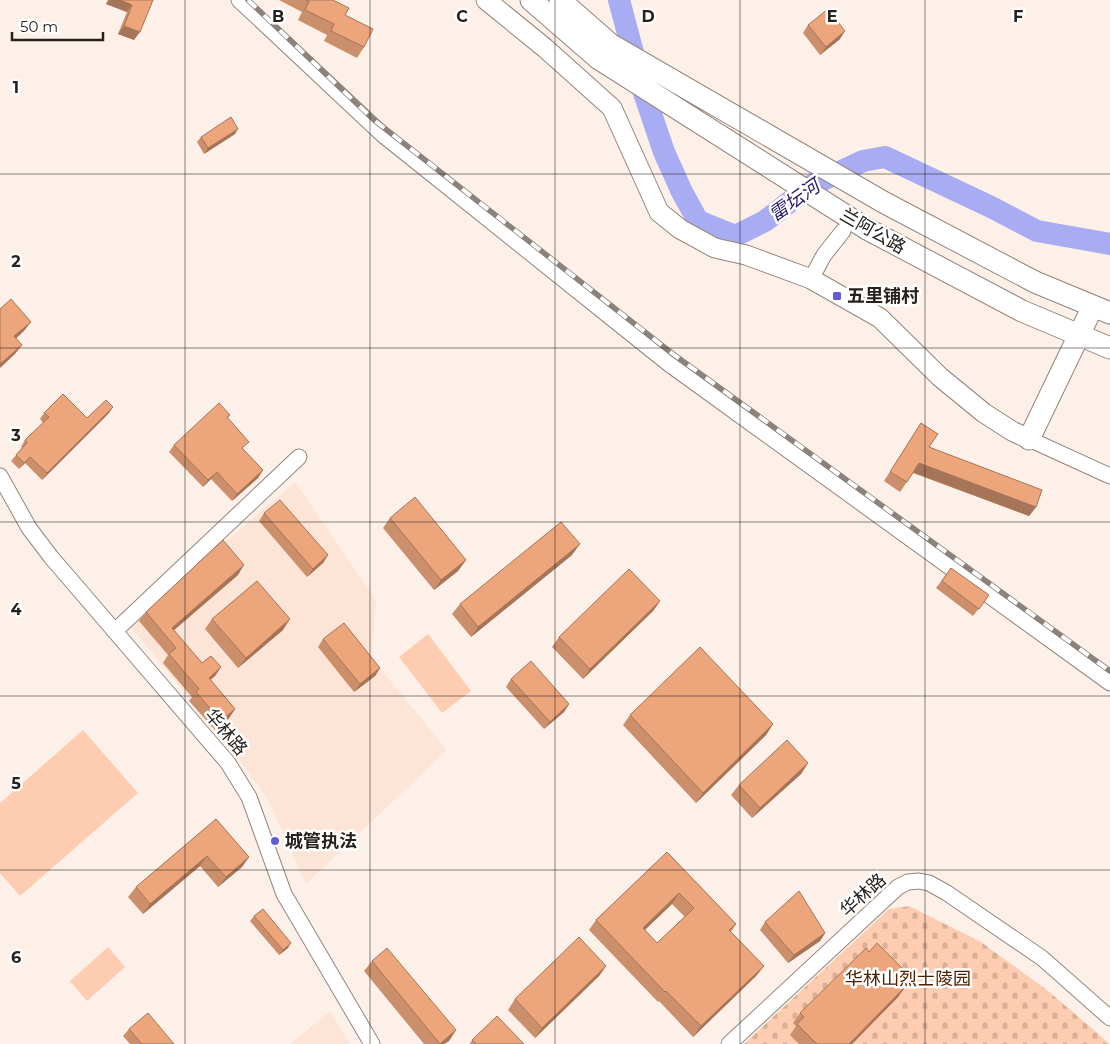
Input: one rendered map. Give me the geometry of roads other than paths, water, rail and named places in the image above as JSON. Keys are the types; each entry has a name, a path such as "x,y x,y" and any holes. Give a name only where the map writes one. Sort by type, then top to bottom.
{"highway":[{"name":"兰阿公路","path":"531,0 599,59 850,219 1022,311 1110,348"},
{"name":"兰阿公路","path":"560,0 610,44 885,203 1035,282 1102,309"},
{"path":"1029,438 1080,335 1102,309"}],"main road":[{"path":"486,0 545,48 612,108 659,212 680,230 715,248 746,255 811,279 880,318 940,377 984,413 1012,431 1029,438"}],"street":[{"path":"239,0 383,135 669,364 1110,683"},
{"path":"811,279 824,255 843,230"},
{"path":"1029,438 1110,476"},
{"path":"115,631 299,456"},
{"name":"华林路","path":"0,476 29,528 51,556 228,763 240,781 249,796 284,894 372,1044"},
{"name":"华林路","path":"729,1044 898,887 908,882 919,881 929,883 947,893 1042,958 1110,1018"}],"waterway":[{"name":"雷坛河","path":"619,0 643,90 664,152 682,192 698,221 735,236 765,221 810,186 863,161 885,157 1037,231 1110,244"}],"railway":[{"path":"248,0 374,120 673,354 1110,671"}],"place":[{"name":"五里铺村","path":"837,296"},
{"name":"城管执法","path":"275,841"}],"park label":[{"name":"华林山烈士陵园","path":"908,979"}]}
